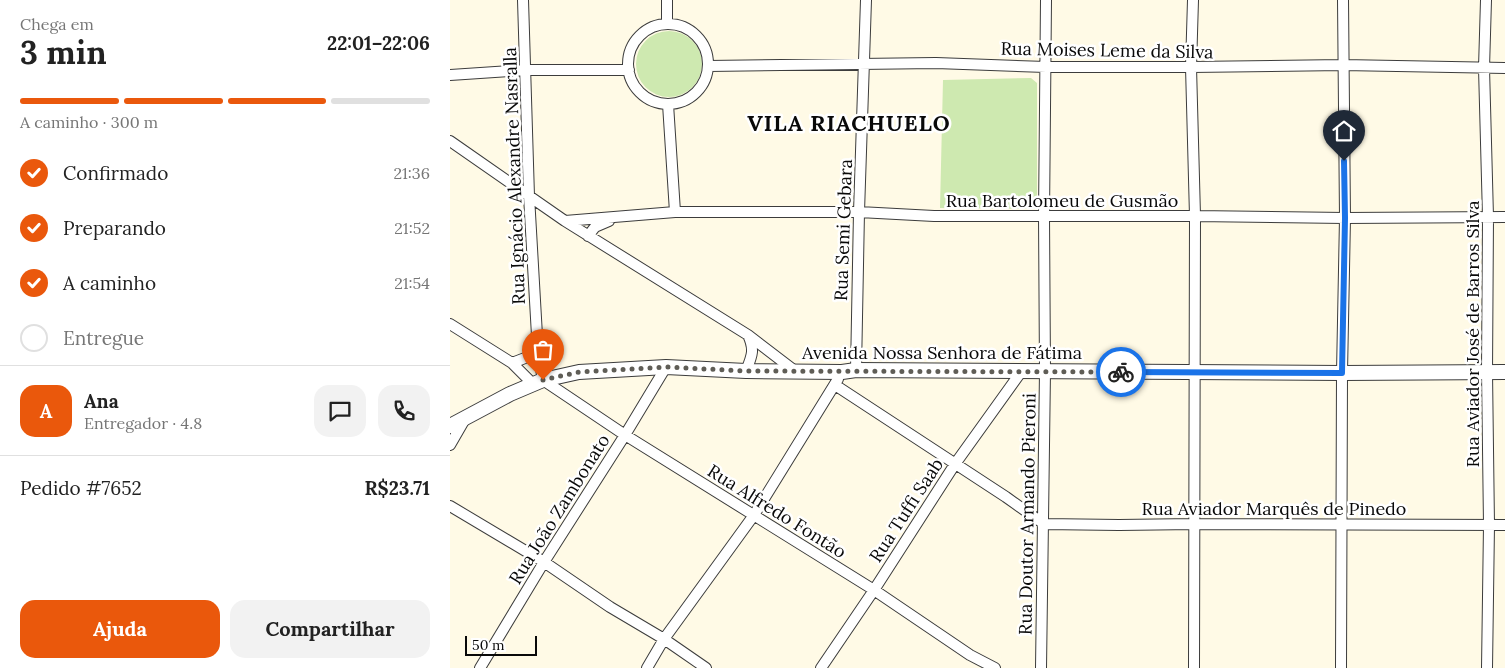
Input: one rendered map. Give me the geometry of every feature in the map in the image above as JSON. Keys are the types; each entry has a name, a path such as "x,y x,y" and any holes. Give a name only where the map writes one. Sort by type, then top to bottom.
{"street":[{"name":"Rua Ignácio Alexandre Nasralla","path":"523,0 529,196 538,382"},
{"path":"667,0 667,24"},
{"name":"Rua Semi Gebara","path":"849,371 859,212 866,0"},
{"name":"Rua Doutor Armando Pieroni","path":"1041,668 1044,524 1046,0"},
{"path":"1193,0 1191,67 1195,216 1194,668"},
{"path":"1341,668 1342,373 1345,218 1343,0"},
{"name":"Rua Aviador José de Barros Silva","path":"1486,0 1484,68 1488,217 1487,372 1489,525 1487,668"},
{"path":"667,24 683,27 697,36 706,50 708,66 707,75 698,90 685,100 668,104 660,103 645,96 634,85 629,70 630,54 638,39 651,28 667,24"},
{"name":"Rua Moises Leme da Silva","path":"708,66 936,63 1046,67 1343,65 1505,68"},
{"path":"450,75 526,70 629,70"},
{"path":"668,104 675,212"},
{"path":"451,144 564,221 748,335 795,371"},
{"name":"Rua Bartolomeu de Gusmão","path":"564,221 675,212 859,212 934,216 1505,217"},
{"name":"Rua Bartolomeu de Gusmão","path":"588,236 598,225 619,217"},
{"name":"Rua Alfredo Fontão","path":"450,324 512,363 538,382 874,590 994,668"},
{"path":"746,371 753,346 748,335"},
{"path":"512,363 538,353"},
{"name":"Avenida Nossa Senhora de Fátima","path":"450,426 465,420 510,394 538,382 579,372 666,367 746,371 1505,372"},
{"name":"Rua João Zambonato","path":"480,668 666,367"},
{"path":"647,668 664,639 754,516 836,385 849,371"},
{"name":"Rua Tuffi Saab","path":"821,668 956,464 1021,372"},
{"path":"836,385 1044,524"},
{"path":"450,444 465,420"},
{"path":"450,506 544,562 610,607 664,639 706,668"},
{"name":"Rua Aviador Marquês de Pinedo","path":"1044,524 1505,524"}],"green space":[{"path":"663,31 675,31 687,36 697,46 702,58 700,77 687,92 675,97 663,97 651,92 641,82 636,70 636,58 641,46 651,36"},
{"path":"1031,78 1037,83 1037,209 940,208 943,80"}],"way so far":[{"path":"543,380 579,372 666,367 746,371 1121,372"}],"district":[{"name":"VILA RIACHUELO","path":"849,123"}],"route":[{"path":"1121,372 1342,373 1345,218 1344,161"}]}
